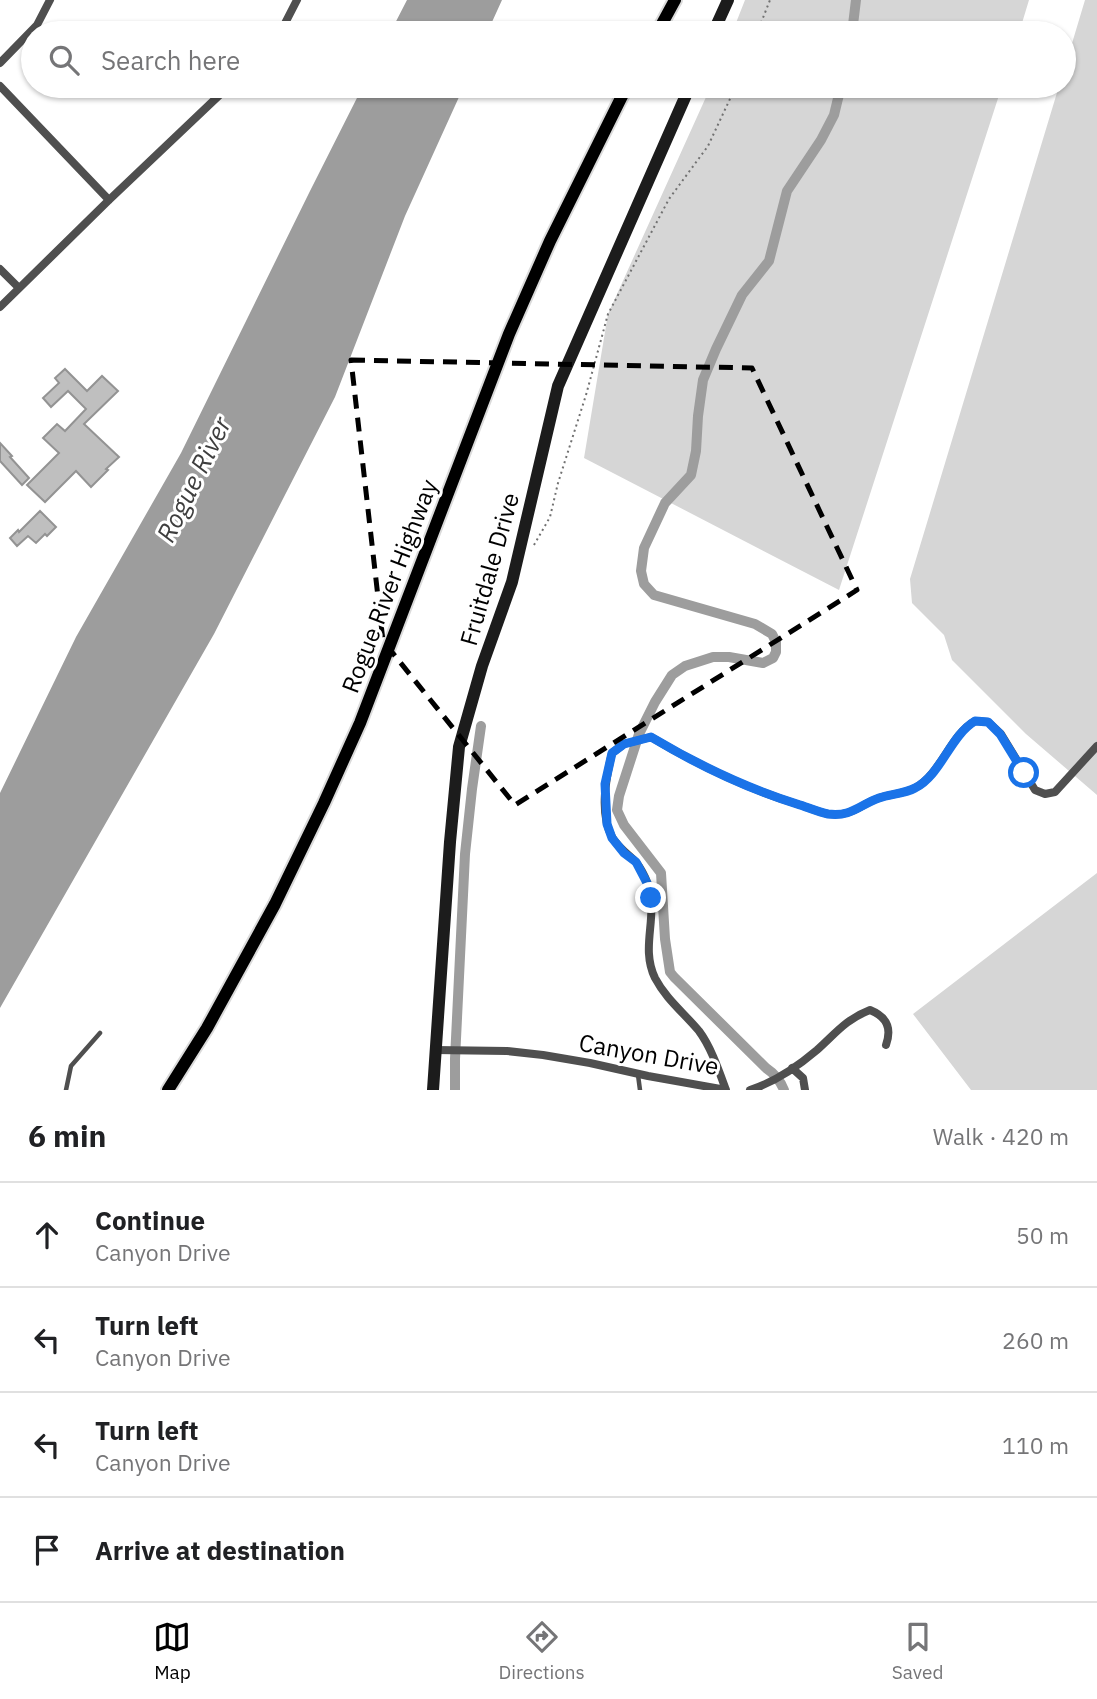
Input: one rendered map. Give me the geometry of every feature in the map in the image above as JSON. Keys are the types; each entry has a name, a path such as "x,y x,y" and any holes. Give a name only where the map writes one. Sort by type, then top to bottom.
{"main road":[{"path":"664,21 676,0"},
{"name":"Rogue River Highway","path":"168,1090 275,904 324,803 360,723 509,334 550,241 621,98"}],"street":[{"path":"39,21 50,0"},
{"path":"286,21 297,0"},
{"path":"718,21 728,0"},
{"path":"0,63 21,41"},
{"path":"0,86 108,200"},
{"path":"0,307 216,98"},
{"name":"Fruitdale Drive","path":"433,1090 459,747 482,666 512,582 558,386 685,98"},
{"path":"0,269 19,288"},
{"name":"Canyon Drive","path":"726,1090 700,1033 667,997 654,975 648,952 651,898 647,883 636,862 624,853 612,838 607,824 605,784 612,753 624,744 651,737 730,780 828,814 850,813 878,799 916,788 929,776 963,730 975,721 988,722 1000,734 1035,790 1045,794 1055,792 1097,746"},
{"path":"750,1090 793,1069 855,1016 870,1010 881,1015 887,1025 886,1045"},
{"name":"Canyon Drive","path":"435,1050 507,1051 543,1055 726,1090"},
{"path":"793,1069 803,1078 805,1090"},
{"path":"726,1090 734,1090"}],"lane":[{"path":"66,1090 71,1066 100,1033"},
{"path":"638,1074 640,1090"}],"path":[{"path":"762,21 770,0"},
{"path":"531,550 550,517 608,314 670,199 708,146 730,98"}],"highlighted area":[{"path":"351,360 752,368 857,590 515,805 383,641"}],"shaded area":[{"path":"745,0 1029,0 1023,21 737,21"},
{"path":"1085,0 1097,0 1097,795 1026,734 952,660 944,635 912,603 910,579 1055,98 1076,98 1076,30"},
{"path":"706,98 998,98 839,590 584,458 608,314"},
{"path":"1097,873 1097,1090 971,1090 913,1014"}],"water":[{"path":"407,0 502,0 492,21 396,21"},
{"name":"Rogue River","path":"357,98 459,98 405,216 335,397 214,634 0,1008 0,793 76,637 181,453"}],"building":[{"path":"65,369 87,391 102,376 118,391 84,424 119,457 91,487 76,471 45,502 27,485 59,453 43,438 57,424 65,431 86,409 68,391 51,407 43,398 59,383 55,378"},
{"path":"0,443 29,478 22,485 0,461"},
{"path":"40,511 56,527 36,543 28,536 17,546 10,538"}],"waterway":[{"path":"853,21 856,0"},
{"path":"784,1090 775,1075 670,972 661,873 624,825 617,810 639,734 672,675 685,666 713,657 763,663 773,658 776,652 776,642 772,634 755,624 654,595 644,584 641,571 644,548 665,503 691,475 703,380 742,295 769,261 787,191 821,140 834,115 838,98"},
{"path":"455,1090 465,854 481,726"}],"route":[{"path":"651,898 636,862 624,853 612,838 607,824 605,784 612,753 624,744 651,737 730,780 828,814 850,813 878,799 916,788 929,776 963,730 975,721 988,722 1000,734 1024,773"}]}
